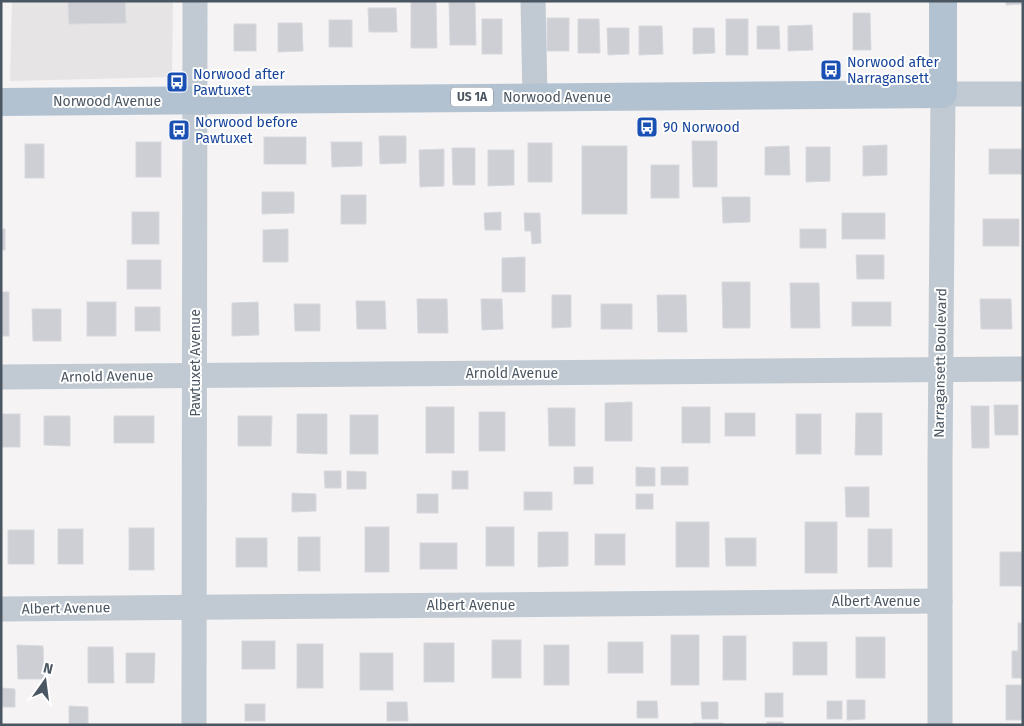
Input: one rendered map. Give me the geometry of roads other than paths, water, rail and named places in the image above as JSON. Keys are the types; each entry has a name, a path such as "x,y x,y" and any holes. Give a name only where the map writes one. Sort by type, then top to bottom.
{"main road":[{"name":"Narragansett Boulevard","path":"943,1 943,94"},
{"name":"Norwood Avenue","path":"1,102 943,94"}],"street":[{"name":"Pawtuxet Avenue","path":"194,725 195,1"},
{"path":"534,1 535,97"},
{"name":"Norwood Avenue","path":"943,94 1023,94"},
{"name":"Narragansett Boulevard","path":"940,725 940,370 943,94"},
{"name":"Arnold Avenue","path":"1,377 1023,369"},
{"name":"Albert Avenue","path":"1,609 940,601"}],"place":[{"name":"Norwood after Narragansett","path":"831,70"},
{"name":"Norwood after Pawtuxet","path":"177,82"},
{"name":"90 Norwood","path":"647,127"},
{"name":"Norwood before Pawtuxet","path":"179,130"}]}
